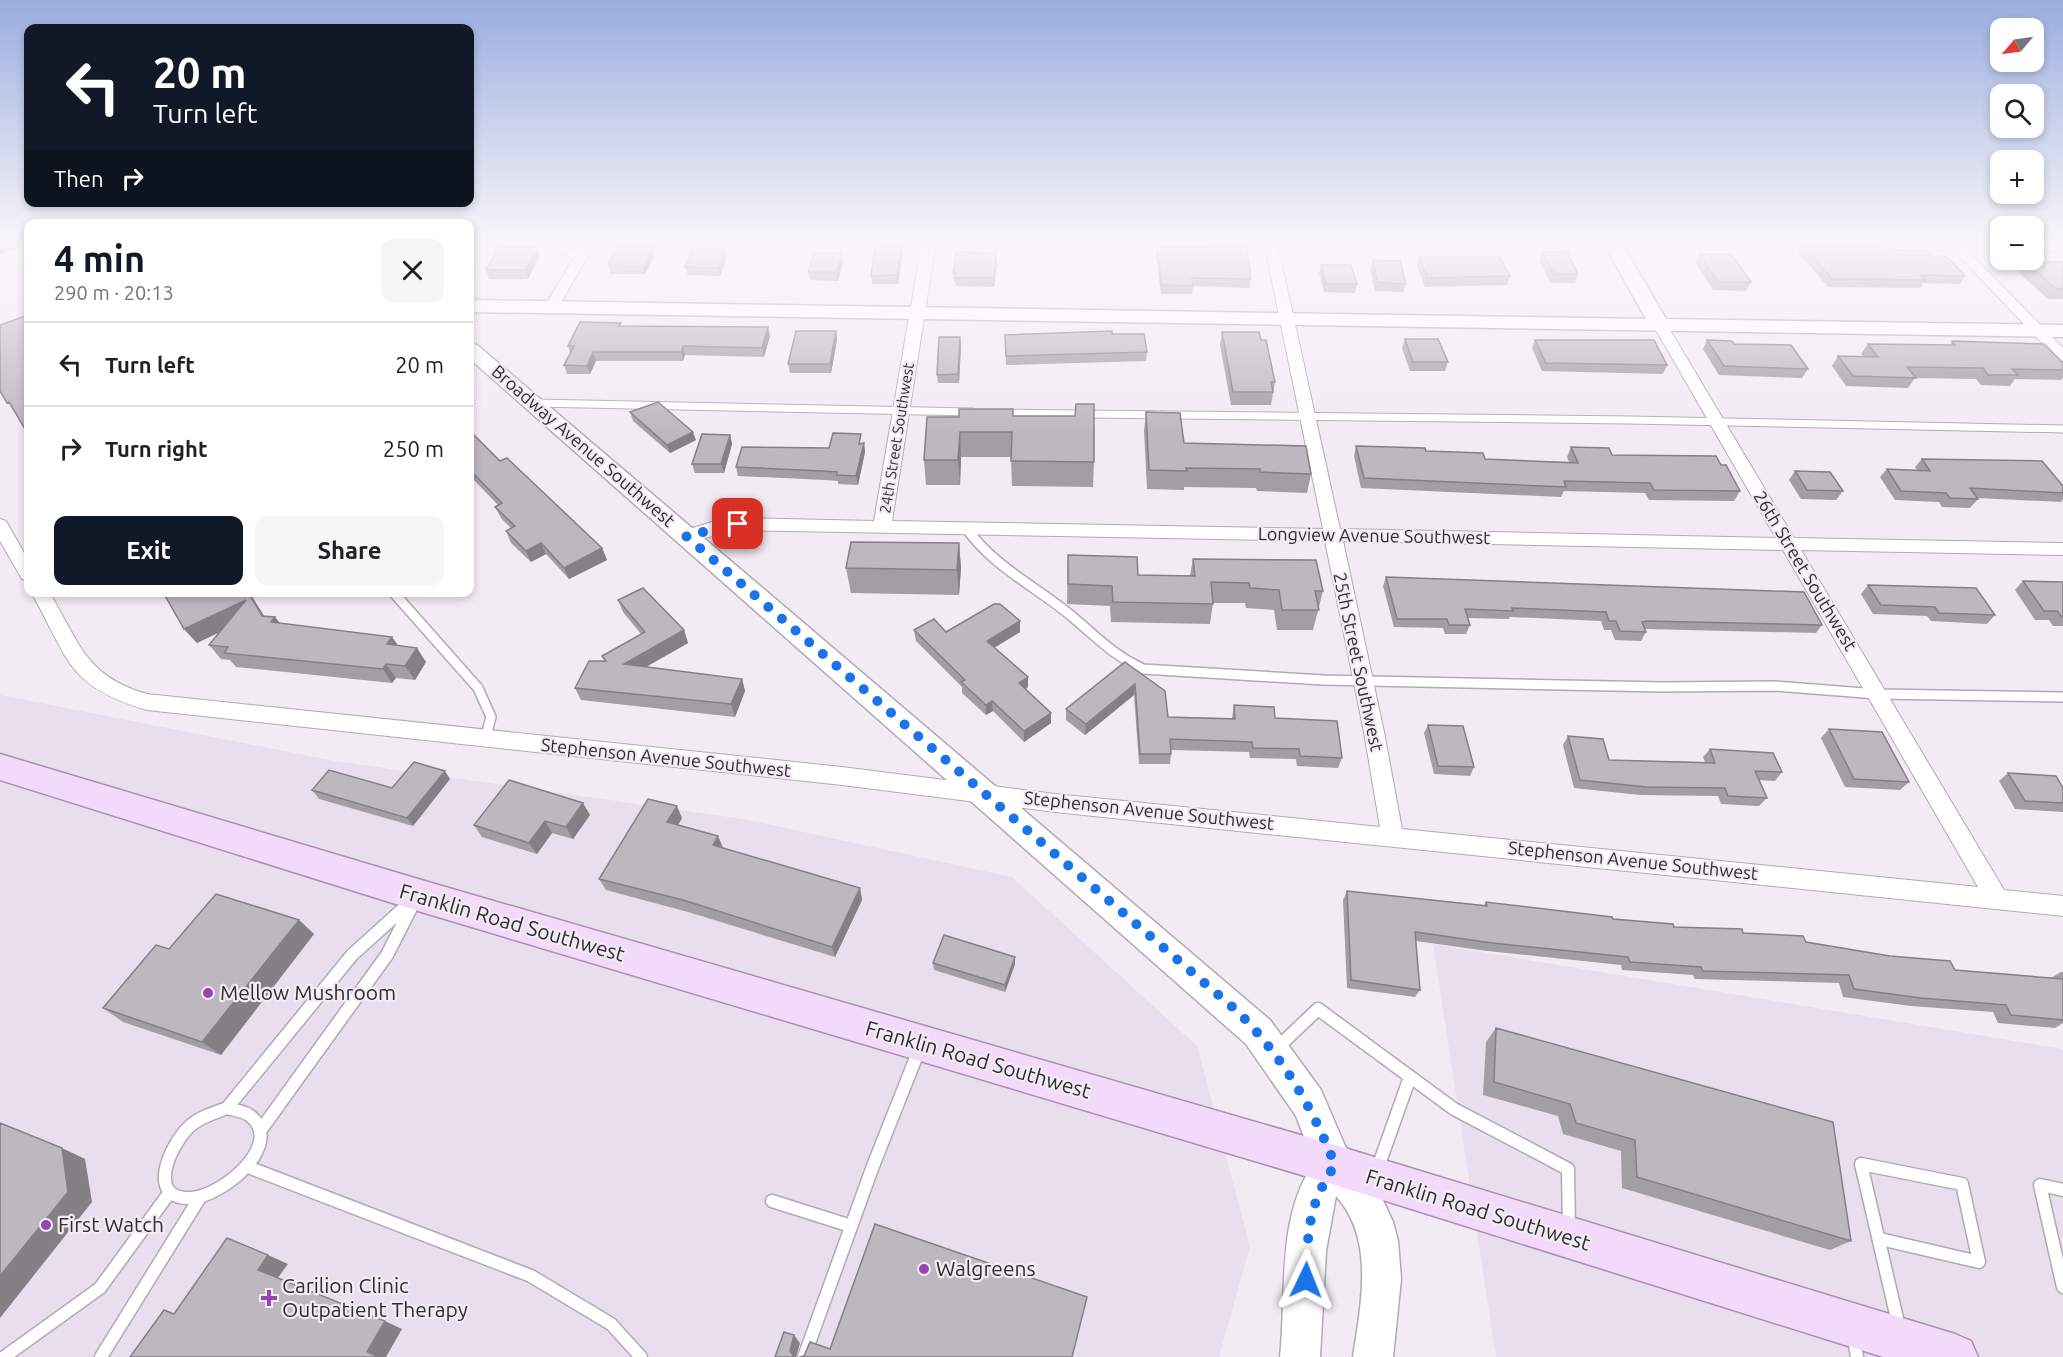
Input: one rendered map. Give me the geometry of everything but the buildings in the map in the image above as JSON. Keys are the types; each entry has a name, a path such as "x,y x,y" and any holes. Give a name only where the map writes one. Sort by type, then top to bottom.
{"main road":[{"name":"Franklin Road Southwest","path":"0,766 418,896 1335,1165 1569,1239 1854,1341 1902,1341 1955,1357"}],"street":[{"name":"24th Street Southwest","path":"882,527 918,305"},
{"name":"25th Street Southwest","path":"1283,305 1392,836"},
{"name":"26th Street Southwest","path":"1649,305 1997,899"},
{"path":"2014,305 2063,357"},
{"path":"474,306 2063,331"},
{"name":"Broadway Avenue Southwest","path":"474,352 1237,1011 1273,1051 1315,1115 1335,1165"},
{"name":"Longview Avenue Southwest","path":"686,536 738,524 2063,549"},
{"path":"0,525 24,568"},
{"name":"Stephenson Avenue Southwest","path":"43,597 85,673 102,687 125,697 147,702 485,740 842,776 985,794 2063,906"},
{"path":"1300,1357 1305,1318 1309,1222 1318,1191 1335,1165 1354,1184 1366,1204 1377,1232 1383,1261 1373,1357"}],"lane":[{"path":"535,403 986,412"},
{"path":"998,413 1306,415 2063,429"},
{"path":"967,529 979,546 1061,607 1118,657 1143,669 1362,681 1662,687 1776,686 1877,694 2063,697"},
{"path":"398,597 460,665 482,696 491,715 491,726 485,740"},
{"path":"227,1108 352,955 418,896"},
{"path":"260,1131 387,955 418,896"},
{"path":"1273,1051 1318,1009 1455,1109 1568,1169 1569,1239"},
{"path":"804,1357 851,1226 922,1043"},
{"path":"1374,1178 1410,1077"},
{"path":"227,1108 243,1110 255,1118 260,1131 258,1148 248,1167 234,1182 217,1193 199,1199 183,1198 170,1192 164,1178 165,1161 174,1143 189,1126 208,1114 227,1108"},
{"path":"1880,1239 1979,1262 1962,1184 1861,1164 1902,1341"},
{"path":"248,1167 531,1276 610,1324 641,1357"},
{"path":"2062,1282 2040,1185 2063,1190"},
{"path":"4,1357 100,1288 170,1192"},
{"path":"101,1357 199,1199"},
{"path":"772,1201 851,1226"}],"shaded area":[{"path":"0,695 335,761 743,819 1012,877 1197,1046 1250,1247 1219,1357 0,1357"},
{"path":"1433,944 2063,1049 2063,1357 1496,1357"}],"place":[{"name":"Mellow Mushroom","path":"208,993"},
{"name":"First Watch","path":"46,1225"},
{"name":"Walgreens","path":"924,1269"},
{"name":"Carilion Clinic Outpatient Therapy","path":"269,1298"}],"route":[{"path":"738,524 686,536 1237,1011 1258,1032 1288,1071 1315,1115 1335,1165 1318,1191 1309,1222 1306,1280"}]}
